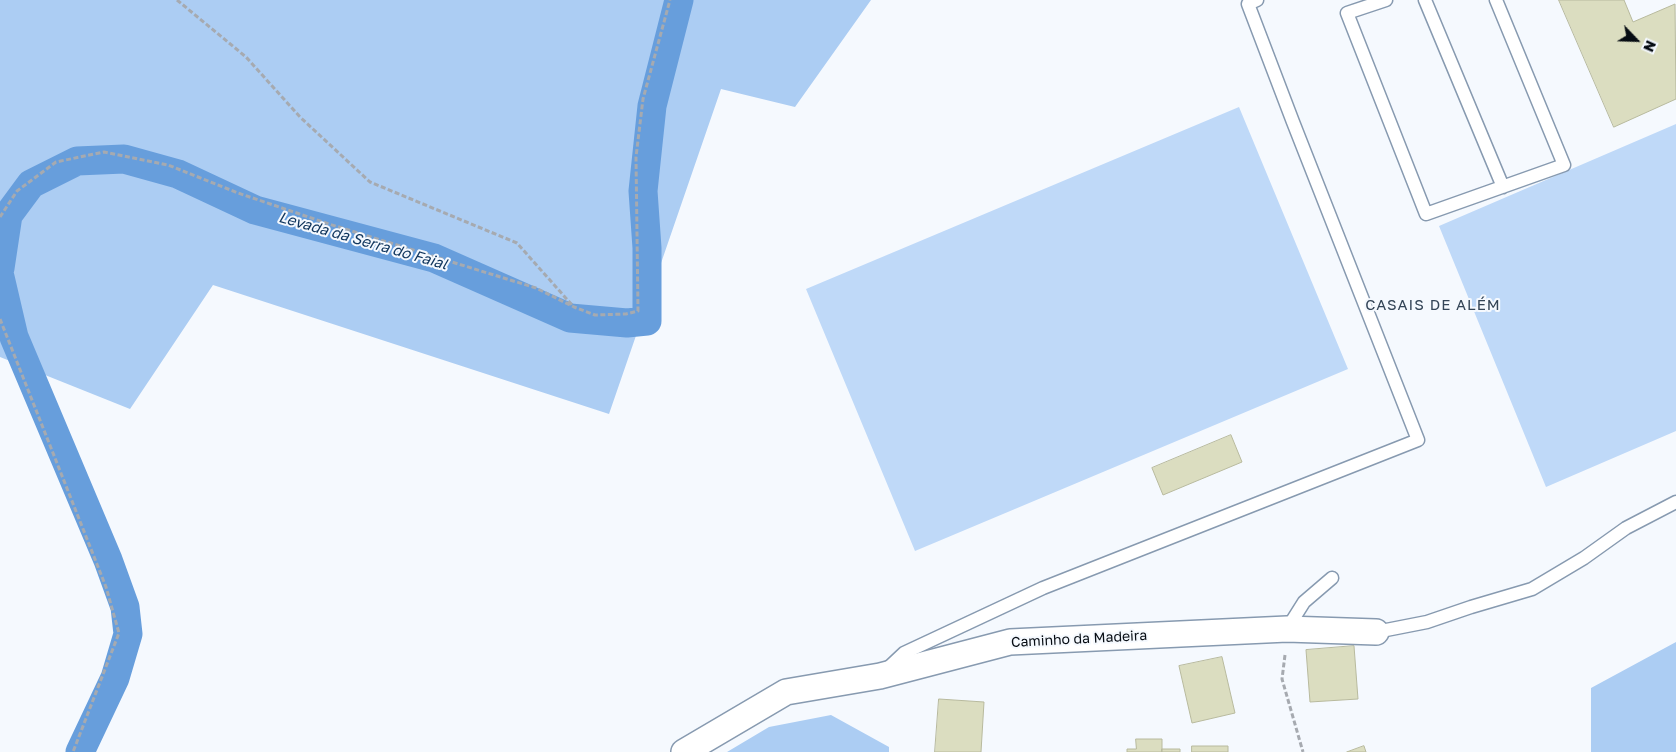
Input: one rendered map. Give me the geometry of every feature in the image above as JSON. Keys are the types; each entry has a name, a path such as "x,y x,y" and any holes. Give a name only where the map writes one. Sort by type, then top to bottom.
{"street":[{"name":"Caminho da Madeira","path":"684,752 786,692 880,676 1010,642 1287,630 1376,632"}],"lane":[{"path":"880,676 904,653 1044,588 1418,440 1248,4 1258,0"},
{"path":"1386,0 1346,13 1426,214 1564,165 1496,0"},
{"path":"1425,0 1503,187"},
{"path":"1376,632 1427,622 1532,589 1584,558 1626,528 1676,502"},
{"path":"1287,630 1304,602 1332,578"}],"path":[{"path":"177,0 246,57 300,117 370,182 517,243 574,308"},
{"path":"0,217 17,191 56,162 104,152 168,165 238,193 320,221 536,288 574,308 595,315 626,314 638,311 636,157 643,99 670,0"},
{"path":"0,319 106,587 119,633 73,752"},
{"path":"1287,630 1282,679 1303,752"}],"shaded area":[{"path":"0,0 871,0 795,107 721,89 609,414 213,285 130,409 0,357"},
{"path":"1239,107 1348,369 915,551 806,289"},
{"path":"1676,124 1676,431 1546,487 1439,226"},
{"path":"1676,642 1676,752 1591,752 1591,688"},
{"path":"831,715 889,747 889,752 727,752 769,727"}],"building":[{"path":"1559,0 1624,0 1633,22 1675,4 1676,99 1614,127"},
{"path":"1231,435 1242,462 1163,495 1152,468"},
{"path":"1354,646 1358,699 1310,702 1306,650"},
{"path":"1222,657 1235,713 1192,723 1179,666"},
{"path":"939,699 984,702 981,752 935,752"},
{"path":"1136,739 1162,739 1162,752 1127,752 1127,749 1136,749"},
{"path":"1192,746 1228,746 1228,752 1192,752"},
{"path":"1364,746 1366,752 1347,752"},
{"path":"1162,749 1180,749 1180,752 1162,752"}],"waterway":[{"name":"Levada da Serra do Faial","path":"0,268 8,215 31,184 77,161 124,159 178,174 255,210 434,258 570,318 627,323 647,321 647,248 643,191 652,106 679,0"},
{"name":"Levada da Serra do Faial","path":"0,277 14,337 108,560 125,607 128,634 115,678 80,752"}],"district":[{"name":"CASAIS DE ALÉM","path":"1433,305"}]}
